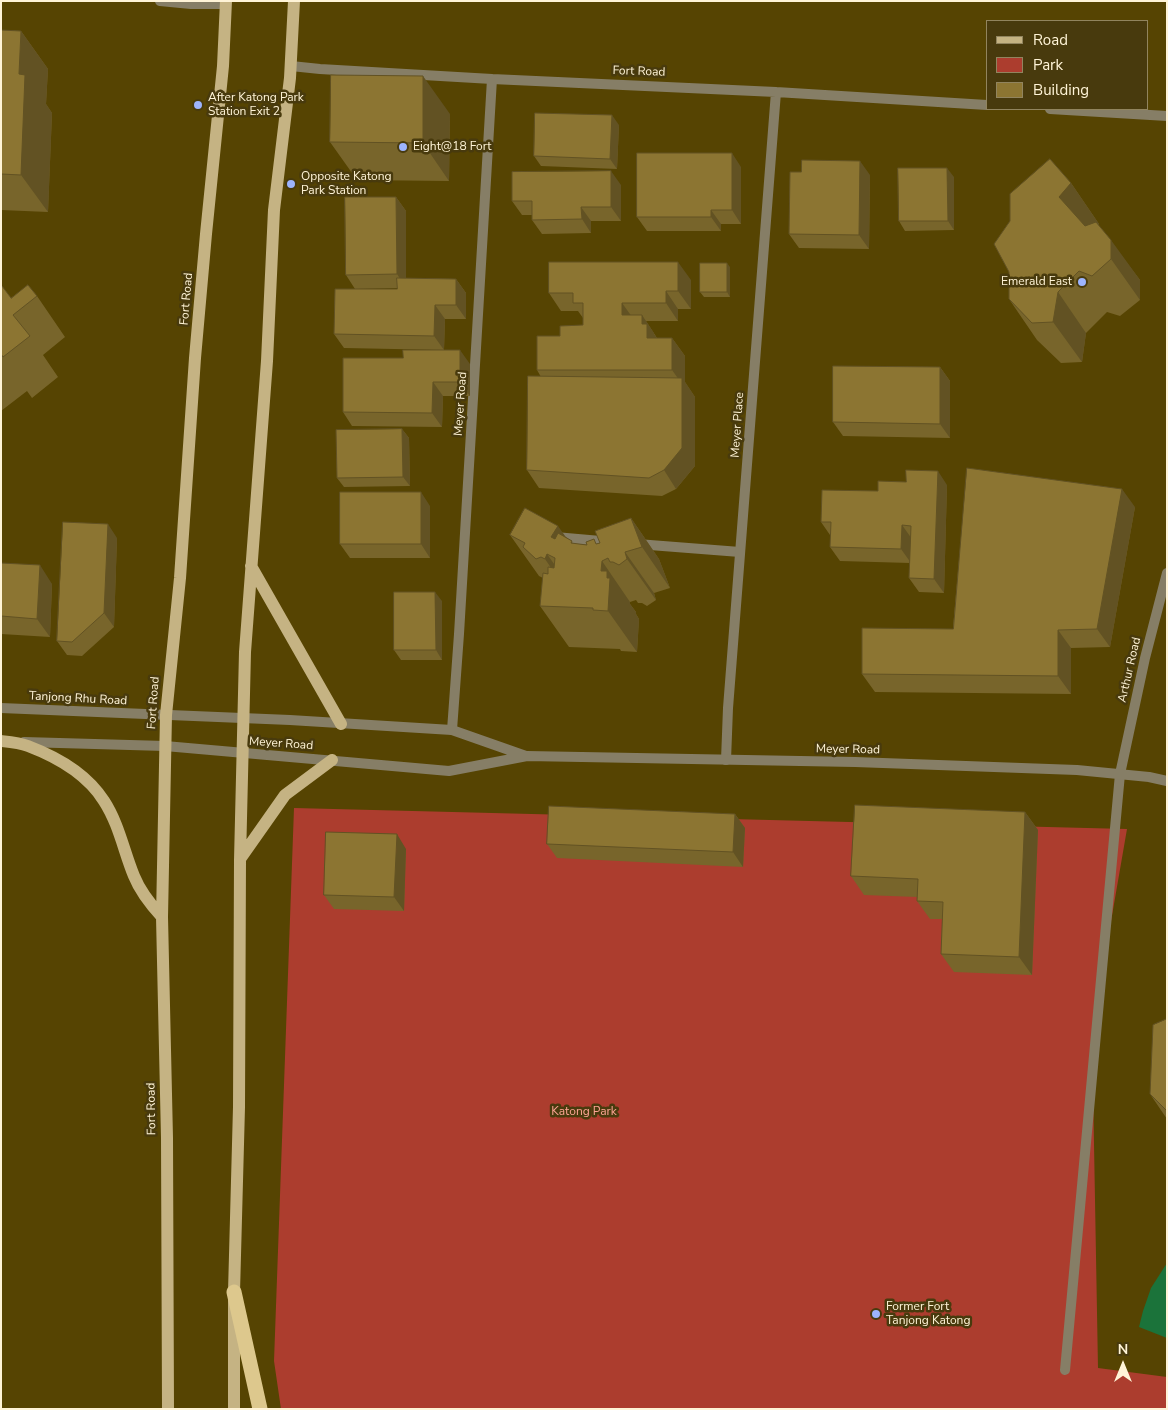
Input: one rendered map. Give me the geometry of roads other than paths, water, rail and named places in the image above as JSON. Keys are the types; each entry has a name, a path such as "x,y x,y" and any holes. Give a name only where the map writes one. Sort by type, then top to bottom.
{"highway":[{"path":"234,1292 260,1409"}],"main road":[{"path":"234,1409 234,1292 239,1107 240,860 245,652 267,362 274,210 291,66 294,1"},
{"name":"Fort Road","path":"168,1409 167,1138 162,917 166,715 180,578 205,243 224,66 226,2"},
{"path":"251,566 340,724"},
{"path":"1,741 26,745 67,764 90,782 105,802 135,878 148,900 162,917"},
{"path":"240,860 285,795 332,760"}],"street":[{"path":"160,1 190,4 226,2"},
{"name":"Fort Road","path":"291,66 492,80 776,92 986,105"},
{"name":"Meyer Road","path":"452,730 492,80"},
{"name":"Meyer Place","path":"726,760 728,708 776,92"},
{"path":"1067,110 1167,116"},
{"path":"546,536 740,552"},
{"name":"Arthur Road","path":"1065,1370 1120,774 1145,658 1167,573"},
{"name":"Tanjong Rhu Road","path":"1,708 243,718"},
{"name":"Meyer Road","path":"243,718 452,730 527,756"},
{"path":"1,741 165,746 242,754"},
{"name":"Meyer Road","path":"242,754 450,771 527,756 855,762 1058,769 1150,777 1167,781"}],"place":[{"name":"After Katong Park Station Exit 2","path":"198,105"},
{"name":"Eight@18 Fort","path":"403,147"},
{"name":"Opposite Katong Park Station","path":"291,184"},
{"name":"Emerald East","path":"1082,282"},
{"name":"Former Fort Tanjong Katong","path":"876,1314"}],"park label":[{"name":"Katong Park","path":"584,1112"}]}
